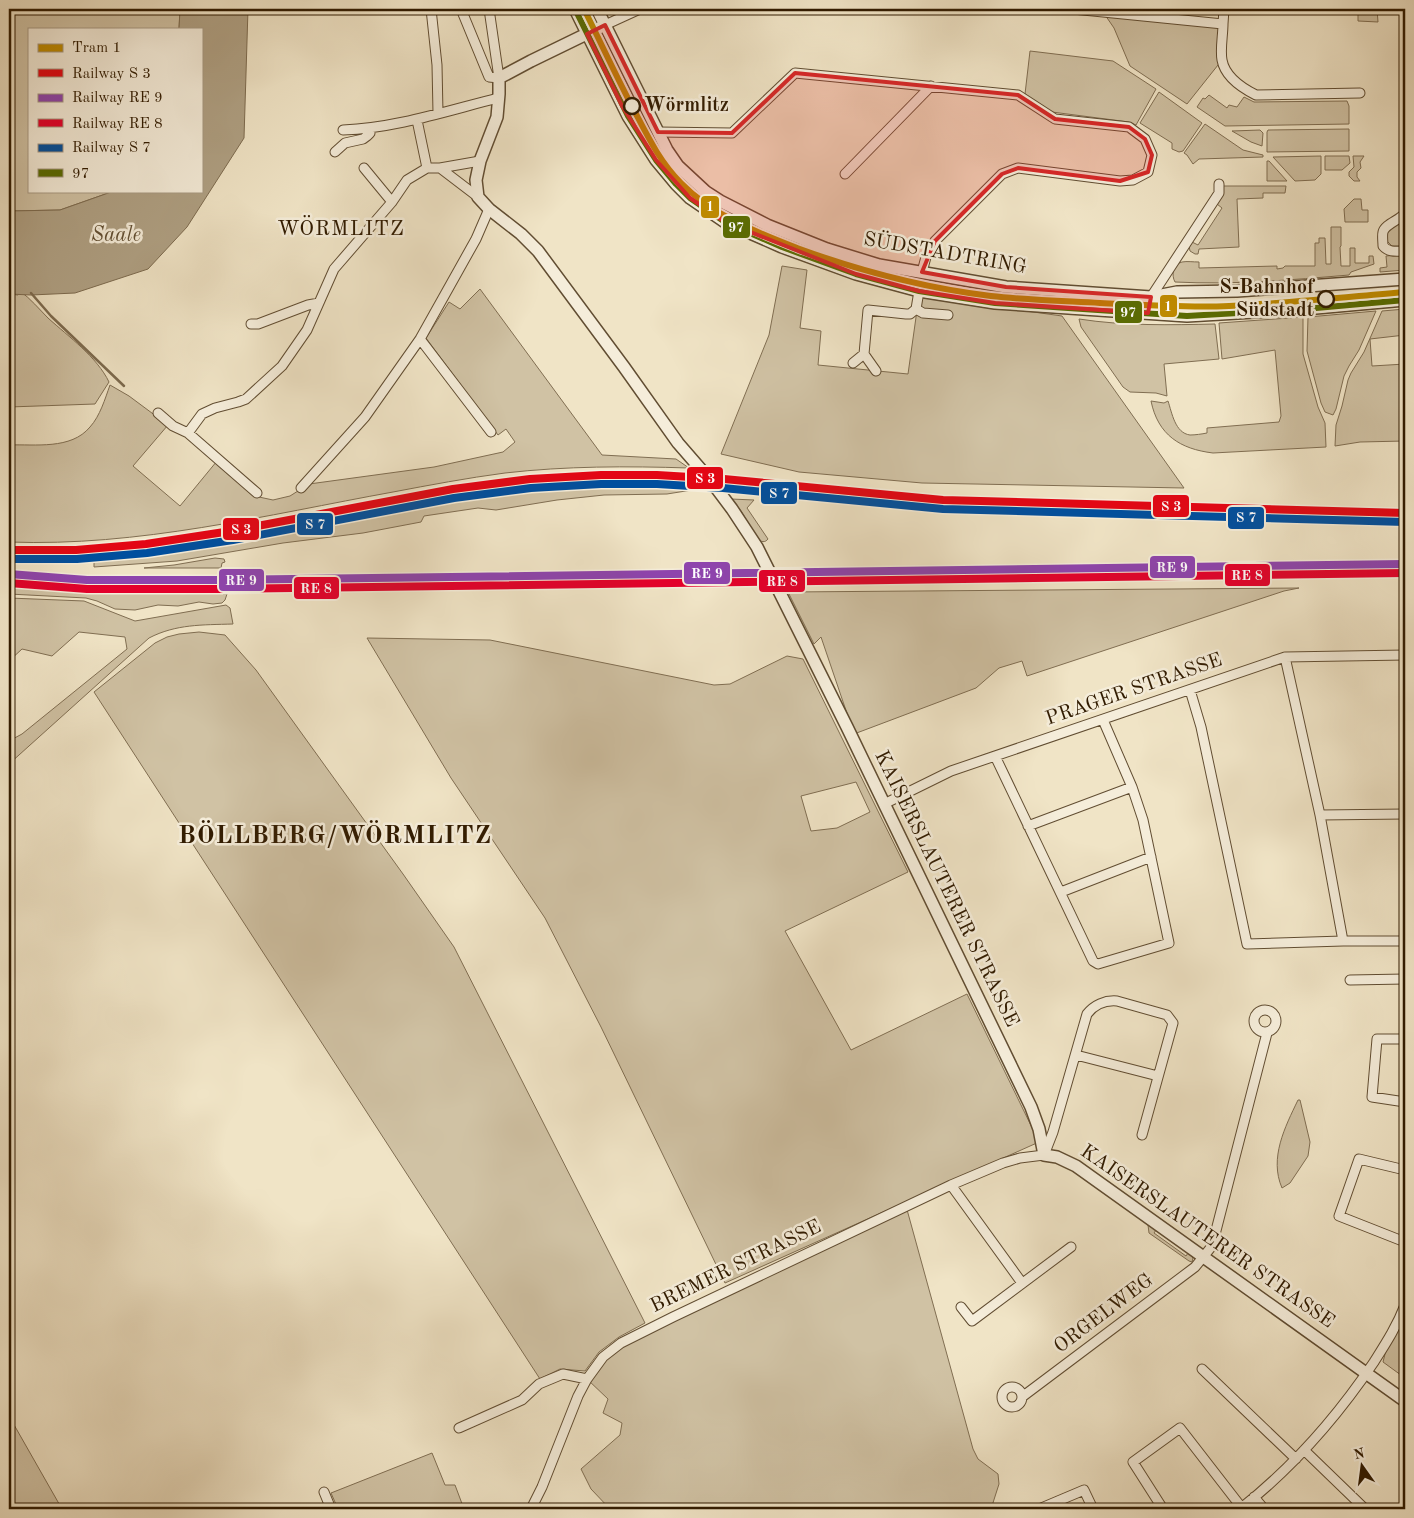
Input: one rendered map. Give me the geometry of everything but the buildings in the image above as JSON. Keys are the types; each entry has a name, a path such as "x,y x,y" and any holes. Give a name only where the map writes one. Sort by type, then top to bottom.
{"street":[{"path":"432,9 437,65 438,113"},
{"path":"461,9 489,77 499,78 640,9"},
{"path":"478,197 476,180 480,160 497,117 499,94 499,78 489,9"},
{"name":"SÜDSTADTRING","path":"575,9 622,106 664,172 690,198 725,222 774,244 856,274 919,291 995,304 1187,316 1405,300"},
{"name":"SÜDSTADTRING","path":"597,9 667,150 678,166 706,192 733,208 767,225 827,249 879,265 1006,287 1151,298 1177,292 1237,291 1405,278"},
{"path":"1073,9 1115,10 1223,24"},
{"path":"1224,9 1222,60 1227,73 1243,88 1256,95 1360,93"},
{"path":"658,132 732,133 795,73 1018,95 1055,119 1129,127 1145,139 1152,155 1148,172 1133,180 1120,181 1018,168 1002,174 935,241 926,257 922,272"},
{"path":"845,174 931,86"},
{"path":"342,130 369,129 416,120 498,98"},
{"path":"416,120 427,168"},
{"path":"335,152 345,143 368,136 370,133 369,129"},
{"path":"188,433 202,414 246,399 282,366 307,330 334,269 392,202 407,180 427,168 440,168 480,160"},
{"path":"364,168 392,202"},
{"path":"440,168 478,197"},
{"path":"1148,313 1151,298 1219,193 1219,184"},
{"name":"KAISERSLAUTERER STRASSE","path":"478,197 489,209 521,234 538,252 678,443 732,509 758,550 847,727 1031,1107 1039,1129 1044,1155 1057,1157 1076,1166 1405,1401"},
{"path":"301,488 365,417 420,339 476,239 489,209"},
{"path":"1405,213 1386,227 1383,232 1383,246 1386,249 1391,252 1405,252"},
{"path":"876,370 864,354 868,310 910,314 916,310 919,291"},
{"path":"250,324 258,324 308,305 320,303"},
{"path":"916,310 923,313 948,315"},
{"path":"420,339 491,432"},
{"path":"853,363 864,354"},
{"path":"158,414 173,426 188,433 257,493"},
{"name":"PRAGER STRASSE","path":"884,804 951,771 1285,657 1405,655"},
{"path":"1285,657 1320,815 1343,941"},
{"path":"1190,690 1201,726 1247,944 1405,940"},
{"path":"995,756 1093,961 1098,964 1169,943 1143,820 1132,787 1103,720"},
{"path":"1028,826 1132,787"},
{"path":"1320,815 1405,814"},
{"path":"1061,892 1151,857"},
{"path":"1350,980 1405,979"},
{"path":"1044,1155 1052,1136 1087,1014 1093,1007 1111,1001 1167,1015 1173,1023 1142,1135"},
{"path":"1204,1257 1212,1246 1267,1033"},
{"path":"1405,1039 1377,1039 1372,1097 1405,1102"},
{"path":"1076,1055 1158,1076"},
{"name":"BREMER STRASSE","path":"531,1509 542,1487 578,1396 587,1379 603,1357 621,1343 951,1185 1012,1161 1044,1155"},
{"path":"1405,1170 1359,1159 1339,1216 1405,1242"},
{"path":"951,1185 1022,1283"},
{"path":"962,1307 972,1321 1071,1247"},
{"name":"ORGELWEG","path":"1022,1397 1195,1267 1204,1257"},
{"path":"1163,1509 1133,1462 1180,1428 1241,1508 1296,1459 1338,1411 1388,1342 1405,1305"},
{"path":"1202,1369 1296,1459"},
{"path":"459,1428 522,1400 539,1384 564,1374 587,1379"},
{"path":"1304,1450 1366,1509"},
{"path":"1039,1509 1084,1490 1093,1509"},
{"path":"324,1492 331,1509"},
{"path":"1254,1498 1264,1509"}],"highlighted area":[{"path":"605,25 658,132 732,133 795,73 1018,95 1055,119 1129,127 1145,139 1152,155 1148,172 1120,181 1018,168 1002,174 935,241 922,272 1006,287 1151,297 1148,313 995,303 919,291 856,274 725,222 690,198 656,160 622,106 587,34"}],"shaded area":[{"path":"9,9 180,9 179,28 28,28 28,192 111,192 60,210 9,211"},
{"path":"1358,9 1377,9 1378,22 1358,21"},
{"path":"1103,12 1223,24 1222,60 1187,104 1130,66 1114,28"},
{"path":"1030,51 1113,61 1156,89 1136,125 1129,122 1052,112 1025,94"},
{"path":"1159,92 1202,123 1183,151 1179,152 1172,149 1172,143 1140,123"},
{"path":"1209,95 1227,108 1229,105 1237,107 1244,97 1254,102 1347,101 1349,106 1349,124 1225,126 1197,107 1203,98 1205,99"},
{"path":"1205,124 1243,150 1263,155 1263,157 1199,159 1193,164 1184,153"},
{"path":"1349,129 1349,151 1267,152 1268,130"},
{"path":"1260,130 1263,133 1262,146 1232,131"},
{"path":"1321,156 1321,174 1315,180 1295,181 1273,157"},
{"path":"1325,156 1349,156 1350,163 1342,170 1325,170"},
{"path":"1353,156 1364,156 1360,162 1361,168 1357,172 1357,177 1360,181 1354,181 1349,176 1349,172 1354,167"},
{"path":"1267,161 1269,161 1287,181 1267,181"},
{"path":"1223,186 1286,186 1285,193 1263,193 1263,198 1237,199 1239,247 1199,249 1198,254 1195,254 1190,251 1189,246 1192,242 1198,245 1222,208 1217,204 1223,195"},
{"path":"1354,199 1361,199 1362,210 1368,210 1368,222 1345,222 1344,209"},
{"path":"1405,220 1405,246 1392,246 1385,239 1386,230 1393,224 1404,222"},
{"path":"1331,227 1341,227 1341,266 1350,266 1350,248 1355,248 1355,263 1369,263 1369,256 1373,256 1374,264 1351,272 1349,275 1305,279 1219,283 1175,282 1173,273 1175,267 1179,263 1184,262 1199,262 1199,268 1277,266 1277,269 1285,266 1315,266 1315,243 1319,243 1319,238 1325,238 1326,264 1331,264"},
{"path":"1405,254 1405,270 1380,272 1380,268 1387,267 1386,256"},
{"path":"782,266 807,270 800,328 821,331 818,365 908,374 919,296 1062,316 1184,488 922,483 799,472 721,454 769,335"},
{"path":"480,289 602,455 676,459 689,468 597,467 505,473 435,484 202,528 106,540 9,542 9,445 63,443 82,434 97,418 110,385 129,396 168,425 133,466 180,506 217,461 259,497 273,500 290,496 309,484 434,467 503,452 515,442 506,429 498,435 426,338 449,302 460,309"},
{"path":"20,291 82,348 104,373 109,382 95,404 9,407 9,294 18,295"},
{"path":"1405,309 1405,335 1370,339 1372,366 1405,364 1405,441 1360,442 1335,446 1336,425 1348,380 1364,352 1382,311"},
{"path":"1376,311 1359,350 1344,376 1333,415 1325,412 1307,351 1308,317"},
{"path":"1303,317 1303,354 1318,407 1325,423 1326,447 1213,453 1181,444 1165,431 1154,413 1151,401 1164,403 1168,401 1178,427 1181,431 1190,435 1207,433 1207,428 1279,422 1281,416 1275,350 1222,359 1219,323"},
{"path":"1079,319 1130,324 1215,324 1219,359 1164,364 1167,396 1156,393 1130,392 1123,387 1081,327"},
{"path":"637,483 692,485 692,490 667,494 604,495 557,500 496,510 478,508 424,516 421,522 363,533 283,543 177,561 94,567 94,556 221,541 430,502 514,489 578,484"},
{"path":"731,499 754,500 747,508 768,539 766,541 763,542 758,539 741,511"},
{"path":"215,558 224,559 225,562 222,563 221,568 144,568 174,565"},
{"path":"9,582 94,588 222,588 223,594 227,594 222,603 199,602 178,606 158,605 135,610 115,609 86,598 9,594"},
{"path":"1299,588 1284,591 1027,676 1022,661 999,668 976,688 854,734 821,637 814,644 788,592"},
{"path":"9,598 84,601 135,621 226,605 230,608 233,624 179,628 159,633 149,638 9,764 9,741 22,734 127,649 125,637 79,632 52,656 22,649 9,661"},
{"path":"199,632 225,635 256,670 454,947 645,1323 619,1337 599,1352 585,1371 560,1369 540,1379 94,692 155,643 179,634"},
{"path":"367,638 490,640 714,685 730,684 787,656 803,659 908,872 785,931 851,1050 967,994 1039,1142 725,1283 601,1027 545,918 451,778","holes":["856,782 870,812 837,828 811,831 801,796"]},
{"path":"1298,1100 1300,1100 1310,1142 1308,1156 1290,1183 1282,1188 1278,1177 1277,1165 1280,1143"},
{"path":"906,1206 973,1449 978,1459 998,1474 999,1484 991,1509 610,1509 591,1489 581,1469 620,1435 622,1423 603,1413 608,1399 587,1379 621,1343"},
{"path":"1148,1225 1156,1230 1154,1233 1186,1256 1188,1253 1193,1258 1192,1262 1149,1233"},
{"path":"1405,1305 1405,1378 1383,1362 1388,1342"},
{"path":"9,1416 62,1509 9,1509"},
{"path":"432,1453 445,1485 455,1485 464,1509 338,1509 331,1493"}],"water":[{"name":"Saale","path":"180,9 248,9 244,138 187,227 148,269 75,293 9,294 9,211 60,210 111,192 202,192 202,28 179,28"}],"waterway":[{"path":"31,293 51,316 124,386"}],"tram line":[{"name":"1","path":"584,9 650,140 667,167 681,183 706,204 735,222 797,248 869,271 917,283 966,293 1032,299 1213,307 1405,292"}],"transit line":[{"name":"97","path":"575,9 628,116 656,160 690,198 725,222 782,247 856,274 919,291 995,303 1187,316 1305,309 1405,300"},
{"path":"9,550 76,550 146,544 231,531 453,489 530,479 601,475 657,475 724,479 943,500 1405,513"},
{"path":"9,559 77,559 147,553 233,540 454,498 531,488 601,484 657,484 723,488 943,509 1405,522"},
{"path":"9,574 87,580 224,580 1405,564"},
{"path":"9,583 87,589 224,589 1405,573"}],"place":[{"name":"Wörmlitz","path":"632,106"},
{"name":"S-Bahnhof Südstadt","path":"1326,299"}],"district":[{"name":"WÖRMLITZ","path":"341,229"},
{"name":"BÖLLBERG/WÖRMLITZ","path":"335,836"}]}
